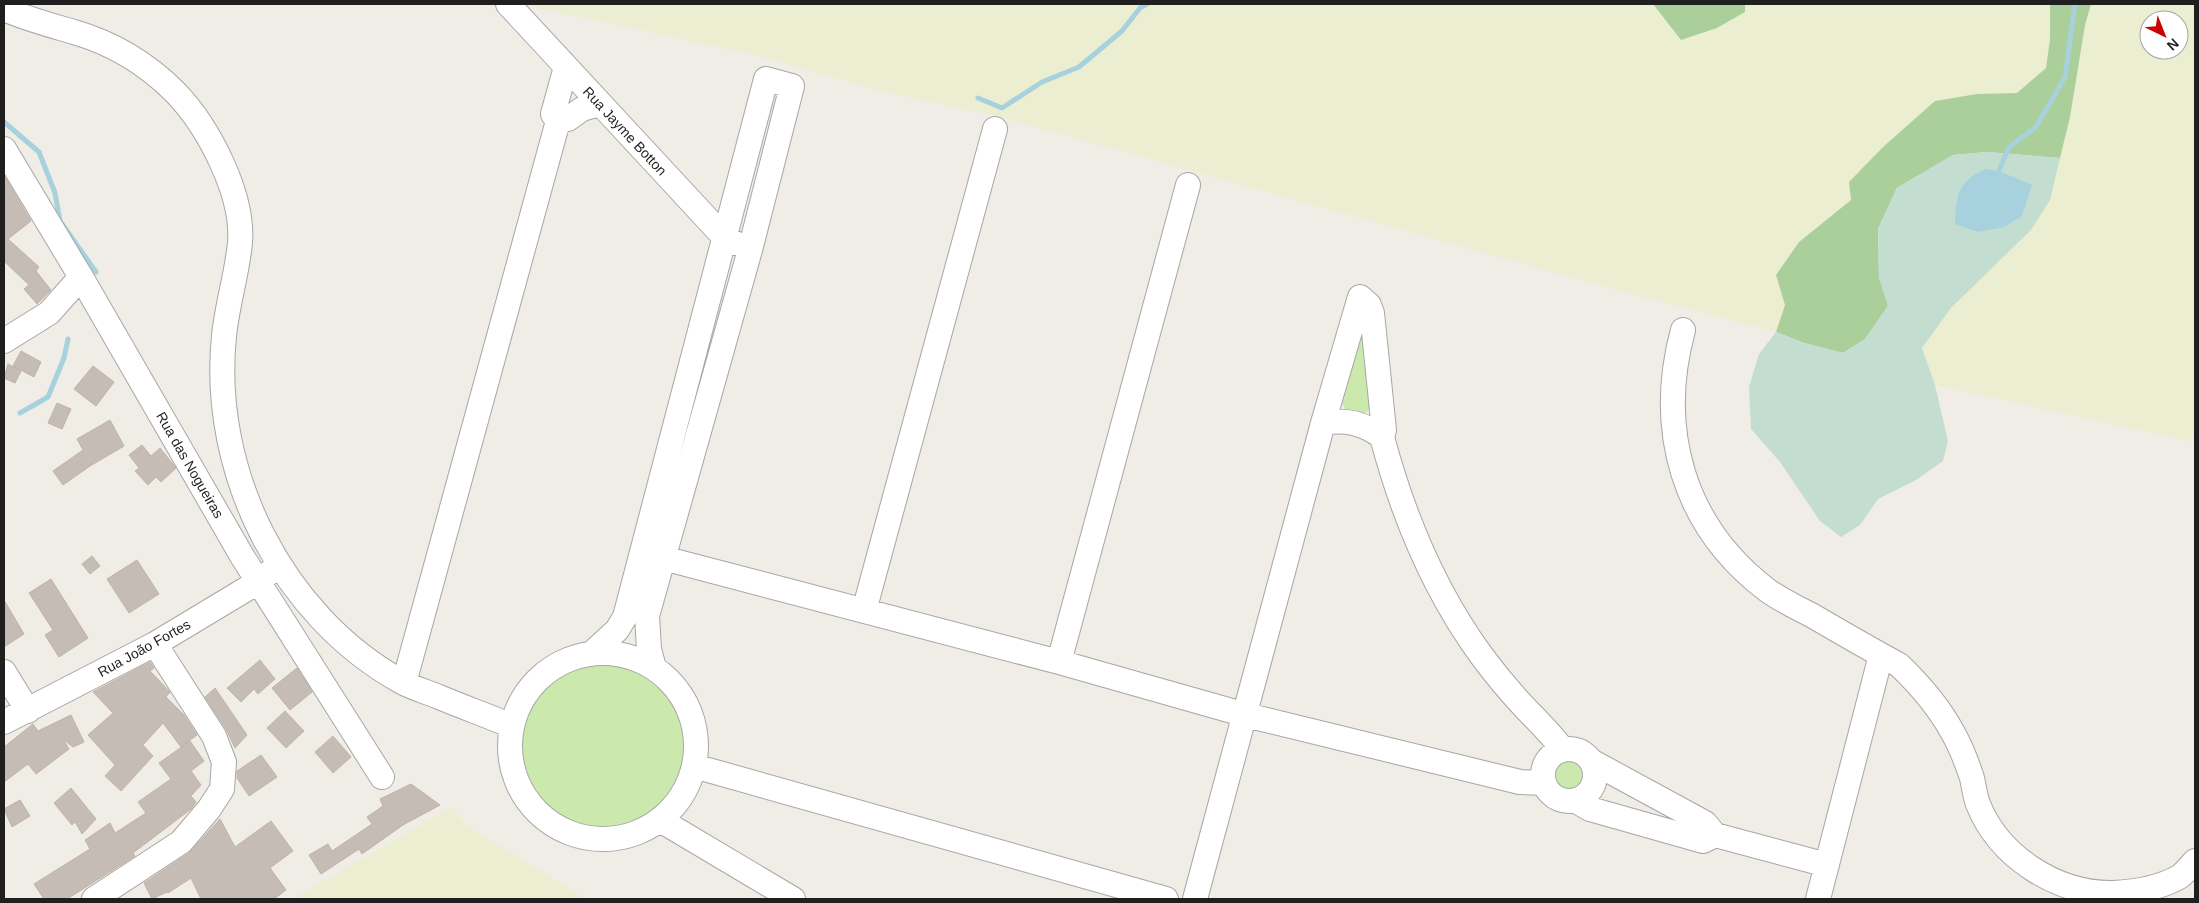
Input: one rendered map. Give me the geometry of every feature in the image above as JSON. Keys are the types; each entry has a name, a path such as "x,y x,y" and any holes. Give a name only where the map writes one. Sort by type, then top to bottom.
{"street":[{"name":"Rua Jayme Botton","path":"508,4 725,238 750,250"},
{"path":"4,8 36,22 97,40 139,62 164,82 191,110 216,150 233,195 240,241 224,335 223,394 226,424 232,453 250,509 280,565 313,608 355,650 404,683 512,726"},
{"path":"558,121 553,114 566,67"},
{"path":"591,654 616,630 624,617 653,554 750,250 792,86 766,79 725,238 653,554 648,616 649,648 654,668"},
{"path":"558,121 568,119 582,109 600,104"},
{"path":"404,683 558,121"},
{"path":"864,611 995,129"},
{"name":"Rua das Nogueiras","path":"7,162 81,277 258,582 382,777"},
{"path":"1059,662 1188,185"},
{"path":"4,341 49,313 81,277"},
{"path":"1195,899 1323,423 1360,297 1369,305 1372,313 1384,430 1382,437 1401,503 1427,566 1443,596 1481,655 1521,703 1552,735 1562,750"},
{"path":"1683,330 1673,378 1673,428 1684,476 1704,520 1733,559 1769,591 1899,665 1915,680 1942,714 1964,756 1978,803 1986,820 2008,848 2036,871 2068,886 2106,893 2144,889 2190,874"},
{"path":"1323,423 1340,421 1356,423 1382,437"},
{"path":"653,554 1059,662 1246,715 1520,782 1544,782"},
{"name":"Rua João Fortes","path":"4,722 155,644 258,582 280,565"},
{"path":"94,899 181,842 209,809 222,789 224,762 214,736 155,644"},
{"path":"591,654 624,655 654,668 677,689 692,718 696,742 694,766 682,796 660,820 631,835 599,839 567,832 553,825 529,803 514,774 511,759 512,726 525,696 547,672 576,657 591,654"},
{"path":"1818,899 1881,655"},
{"path":"4,672 28,711"},
{"path":"1715,835 1703,841 1590,810 1576,801 1560,800 1553,796 1544,782 1543,774 1549,759 1562,750 1578,751 1591,761 1705,823 1715,835 1827,865"},
{"path":"1576,801 1584,797 1594,785 1594,769 1591,761"},
{"path":"694,766 1166,899"},
{"path":"660,820 793,899"}],"green space":[{"path":"539,4 1653,4 1681,40 1717,28 1745,12 1745,4 2050,4 2050,39 2046,68 2017,93 1977,94 1935,101 1883,147 1849,182 1851,200 1799,242 1777,275 1785,305 1776,332 1602,286 1000,117 886,92 764,57 536,7"},
{"path":"1653,4 1745,4 1745,12 1717,28 1681,40"},
{"path":"2050,4 2091,4 2085,25 2070,117 2060,158 1987,152 1953,155 1897,188 1878,229 1879,277 1888,306 1865,339 1843,353 1804,343 1776,332 1785,305 1776,275 1799,242 1851,200 1849,182 1883,147 1935,101 1977,94 2017,93 2046,68 2050,39"},
{"path":"2091,4 2195,4 2195,436 2189,441 1935,385 1922,348 1951,308 2031,230 2050,200 2070,117 2085,25"},
{"path":"1987,152 2060,158 2050,200 2031,230 1951,308 1922,348 1935,385 1948,441 1943,461 1916,480 1878,499 1860,525 1841,537 1820,521 1780,462 1751,429 1749,387 1759,354 1776,332 1804,343 1843,353 1865,339 1888,306 1879,277 1878,229 1897,188 1953,155"},
{"path":"1362,335 1365,338 1372,404 1370,409 1362,415 1347,413 1342,403 1359,339"},
{"path":"611,665 627,668 641,674 661,688 671,701 681,722 684,746 681,770 671,791 661,804 648,814 627,824 595,827 579,824 565,818 551,809 540,798 525,770 522,738 525,722 531,708 540,694 551,683 579,668"},
{"path":"1569,759 1575,760 1580,764 1584,769 1584,781 1580,786 1575,790 1569,791 1563,790 1558,786 1554,781 1553,775 1554,769 1558,764 1563,760"},
{"path":"452,807 466,825 586,899 293,899"}],"water":[{"path":"1985,169 1999,171 2032,185 2022,216 2004,227 1978,232 1955,224 1956,205 1963,185"}],"building":[{"path":"4,175 31,221 8,239 39,267 36,271 51,290 37,304 24,289 29,285 4,261"},
{"path":"21,351 41,362 34,377 13,366"},
{"path":"8,364 21,371 15,383 4,378"},
{"path":"93,366 114,382 96,406 74,389"},
{"path":"57,403 71,409 62,429 48,423"},
{"path":"110,420 124,446 63,485 53,471 83,450 77,439"},
{"path":"142,445 151,456 160,448 176,468 161,482 156,477 148,485 135,471 139,468 129,455"},
{"path":"92,556 100,566 90,574 82,564"},
{"path":"137,560 159,594 129,613 107,579"},
{"path":"51,579 88,638 59,657 45,635 53,630 29,593"},
{"path":"4,600 24,634 4,647"},
{"path":"260,660 275,679 258,694 254,689 241,702 227,688"},
{"path":"150,662 154,668 150,671 170,692 166,697 184,715 197,735 181,747 163,723 143,745 153,756 121,791 105,776 115,765 88,735 113,713 93,692"},
{"path":"297,668 312,692 290,710 272,688"},
{"path":"215,688 247,735 235,748 226,729 205,697"},
{"path":"285,711 304,731 286,748 267,728"},
{"path":"71,715 84,742 73,747 63,739 69,749 36,774 28,764 4,782 4,747 33,724 38,731"},
{"path":"333,736 351,757 333,773 315,752"},
{"path":"190,741 204,761 191,771 201,785 191,796 196,802 191,809 133,853 135,856 67,899 44,899 34,884 90,849 85,840 110,823 115,833 146,813 138,802 171,779 159,763"},
{"path":"261,755 277,777 249,796 237,778 237,771"},
{"path":"411,784 440,805 403,825 362,854 359,849 321,874 309,855 328,844 332,851 372,824 367,817 383,806 380,799"},
{"path":"71,788 96,819 82,834 75,822 72,825 54,803"},
{"path":"20,800 30,816 12,827 4,809"},
{"path":"220,819 235,847 271,821 293,851 270,868 286,890 274,899 201,899 191,878 168,893 152,899 144,883 189,853"}],"waterway":[{"path":"978,98 1002,108 1042,82 1079,67 1122,31 1140,8 1147,4"},
{"path":"1997,175 2009,147 2036,127 2065,77 2075,4"},
{"path":"4,122 39,152 55,193 60,221 96,272"},
{"path":"20,413 48,397 64,358 68,339"}]}
